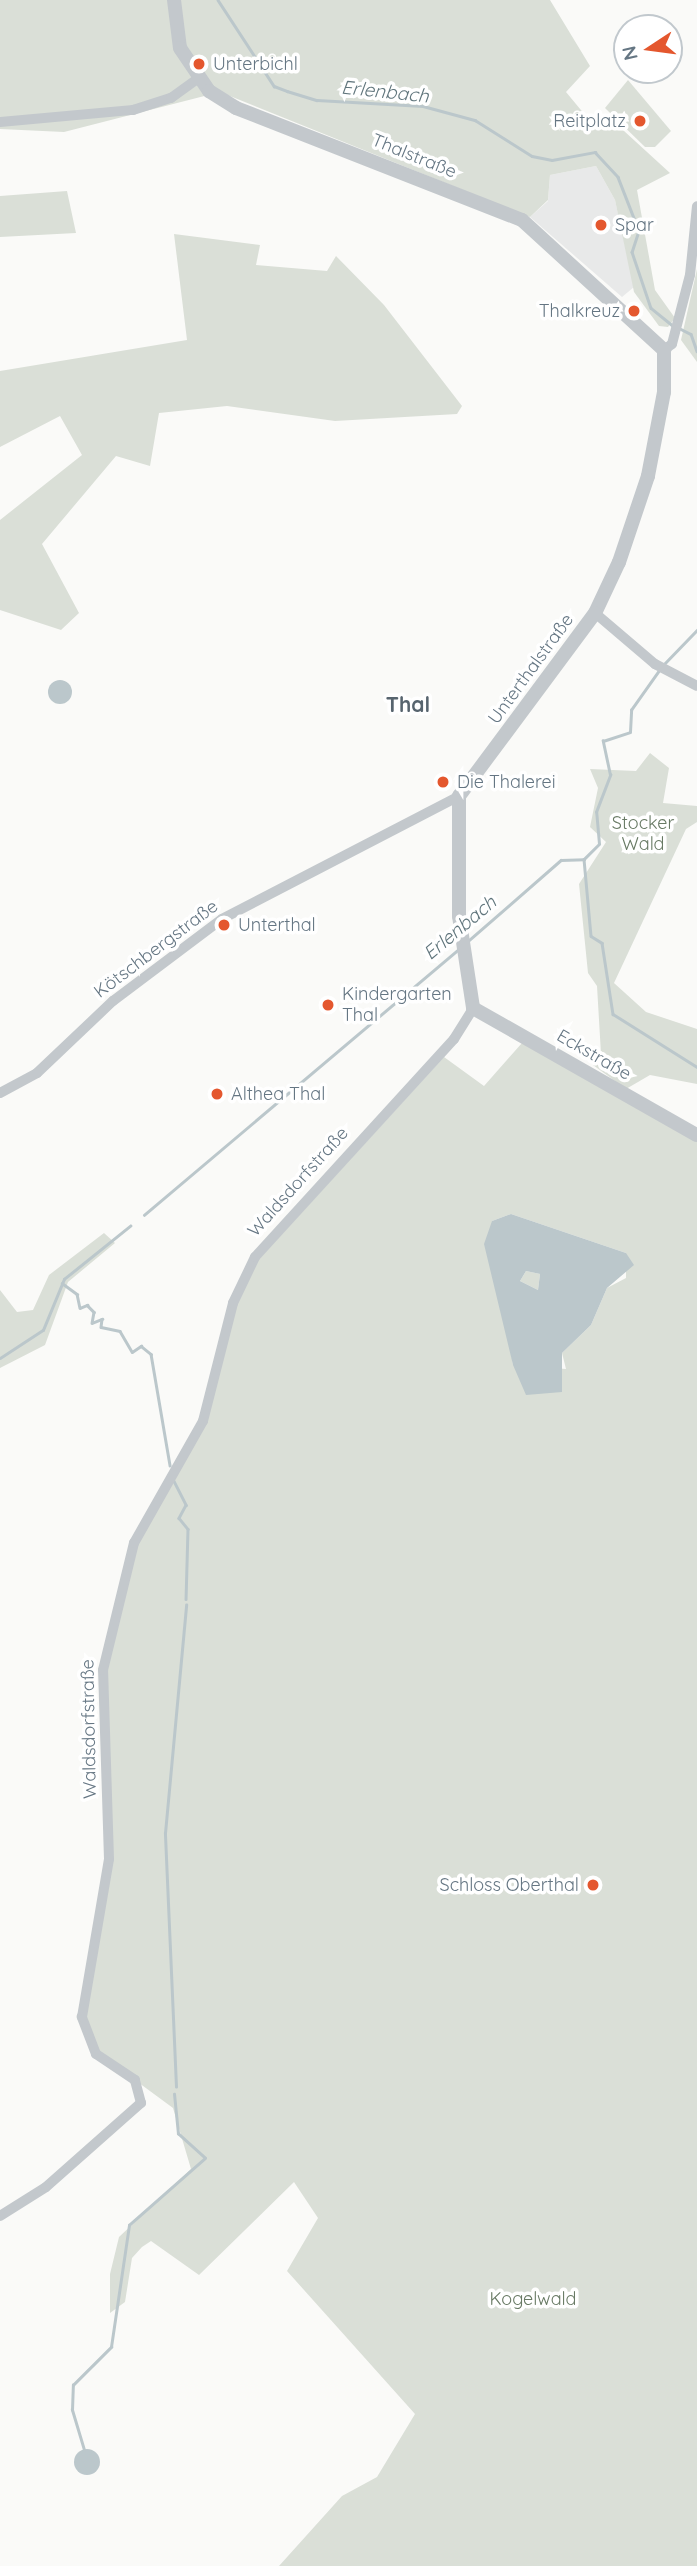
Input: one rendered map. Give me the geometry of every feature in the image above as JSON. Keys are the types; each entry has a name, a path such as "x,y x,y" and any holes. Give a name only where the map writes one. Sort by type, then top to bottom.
{"street":[{"name":"Thalstraße","path":"174,0 173,27 197,79 236,108 522,220 664,350"},
{"path":"0,122 133,110 171,98 197,79"},
{"path":"664,350 676,334 679,321 697,206"},
{"name":"Unterthalstraße","path":"459,796 595,614 631,537 648,476 664,392 664,350"},
{"path":"595,614 655,664 697,686"},
{"path":"459,796 462,946 473,1008"},
{"name":"Kötschbergstraße","path":"0,1093 37,1073 113,1001 222,919 459,796"},
{"name":"Eckstraße","path":"473,1008 697,1135"},
{"name":"Waldsdorfstraße","path":"0,2216 47,2187 141,2103 135,2080 96,2054 82,2017 109,1859 103,1670 134,1543 203,1421 233,1303 255,1257 454,1039 473,1008"}],"shaded area":[{"path":"596,166 615,200 634,287 622,297 530,217 548,201 550,175"},
{"path":"60,680 69,683 72,692 69,701 60,704 51,701 48,692 51,683"},
{"path":"511,1214 626,1253 634,1265 607,1288 591,1325 562,1353 562,1392 526,1395 513,1365 484,1244 492,1221","holes":["526,1271 540,1274 538,1290 520,1281"]},
{"path":"87,2449 96,2453 100,2462 96,2471 87,2475 78,2471 74,2462 78,2453"}],"green space":[{"path":"0,0 550,0 590,66 566,92 595,127 612,120 670,173 637,190 655,290 675,318 668,327 659,326 634,292 615,200 596,166 550,175 548,200 530,217 220,92 64,132 0,129"},
{"name":"Reitplatz","path":"625,84 631,84 671,131 655,147 645,147 605,108"},
{"path":"67,191 76,233 0,237 0,196"},
{"path":"174,234 260,245 256,265 327,271 336,256 384,305 462,406 457,414 335,421 227,406 159,413 150,466 116,456 42,544 79,613 61,630 0,610 0,520 82,455 60,416 0,447 0,371 187,340"},
{"path":"697,269 697,362 681,340"},
{"name":"Stocker Wald","path":"650,753 669,768 663,803 697,806 697,822 686,829 614,983 646,1012 697,1029 697,1084 650,1075 626,1089 593,1065 601,1054 597,986 588,973 579,884 606,842 590,827 598,788 590,769 636,771"},
{"name":"Kogelwald","path":"522,1043 697,1141 697,2566 279,2566 342,2496 377,2477 415,2414 287,2271 318,2218 294,2182 199,2275 151,2241 142,2247 132,2258 125,2302 110,2313 110,2274 119,2237 191,2169 173,2108 97,2052 85,2019 109,1885 106,1672 136,1544 196,1442 236,1304 258,1260 444,1057 484,1086","holes":["511,1214 626,1253 626,1278 607,1288 591,1325 562,1353 566,1369 513,1365 492,1221"]},
{"path":"104,1233 115,1243 68,1282 45,1345 0,1368 0,1290 17,1312 33,1310 49,1275"},
{"path":"526,1271 540,1274 538,1290 520,1281"}],"waterway":[{"name":"Erlenbach","path":"218,0 274,86 317,100 423,106 475,120 532,156 552,160 595,152 618,177 639,231 632,252 651,308 672,325"},
{"name":"Erlenbach","path":"679,328 691,334 697,351"},
{"name":"Erlenbach","path":"664,664 697,630"},
{"name":"Erlenbach","path":"468,941 561,860 584,859 599,844 596,812 610,775 603,741 630,732 631,710 660,669"},
{"path":"584,859 591,936 602,943 613,1014 697,1067"},
{"name":"Erlenbach","path":"144,1215 458,950"},
{"name":"Erlenbach","path":"0,1358 43,1330 64,1279 130,1226"},
{"path":"62,1283 77,1294 80,1308 87,1305 94,1312 92,1323 102,1319 101,1327 120,1331 132,1352 141,1346 151,1354 170,1465"},
{"path":"174,1481 186,1505 179,1518 188,1529 186,1599"},
{"path":"176,2087 165,1833 186,1605"},
{"path":"84,2450 72,2410 73,2385 111,2347 129,2225 205,2158 178,2134 174,2094"}],"place":[{"name":"Unterbichl","path":"199,64"},
{"name":"Reitplatz","path":"640,121"},
{"name":"Spar","path":"601,225"},
{"name":"Thalkreuz","path":"634,311"},
{"name":"Die Thalerei","path":"443,782"},
{"name":"Unterthal","path":"224,925"},
{"name":"Kindergarten Thal","path":"328,1005"},
{"name":"Althea Thal","path":"217,1094"},
{"name":"Schloss Oberthal","path":"593,1885"}],"district":[{"name":"Thal","path":"408,704"}]}
